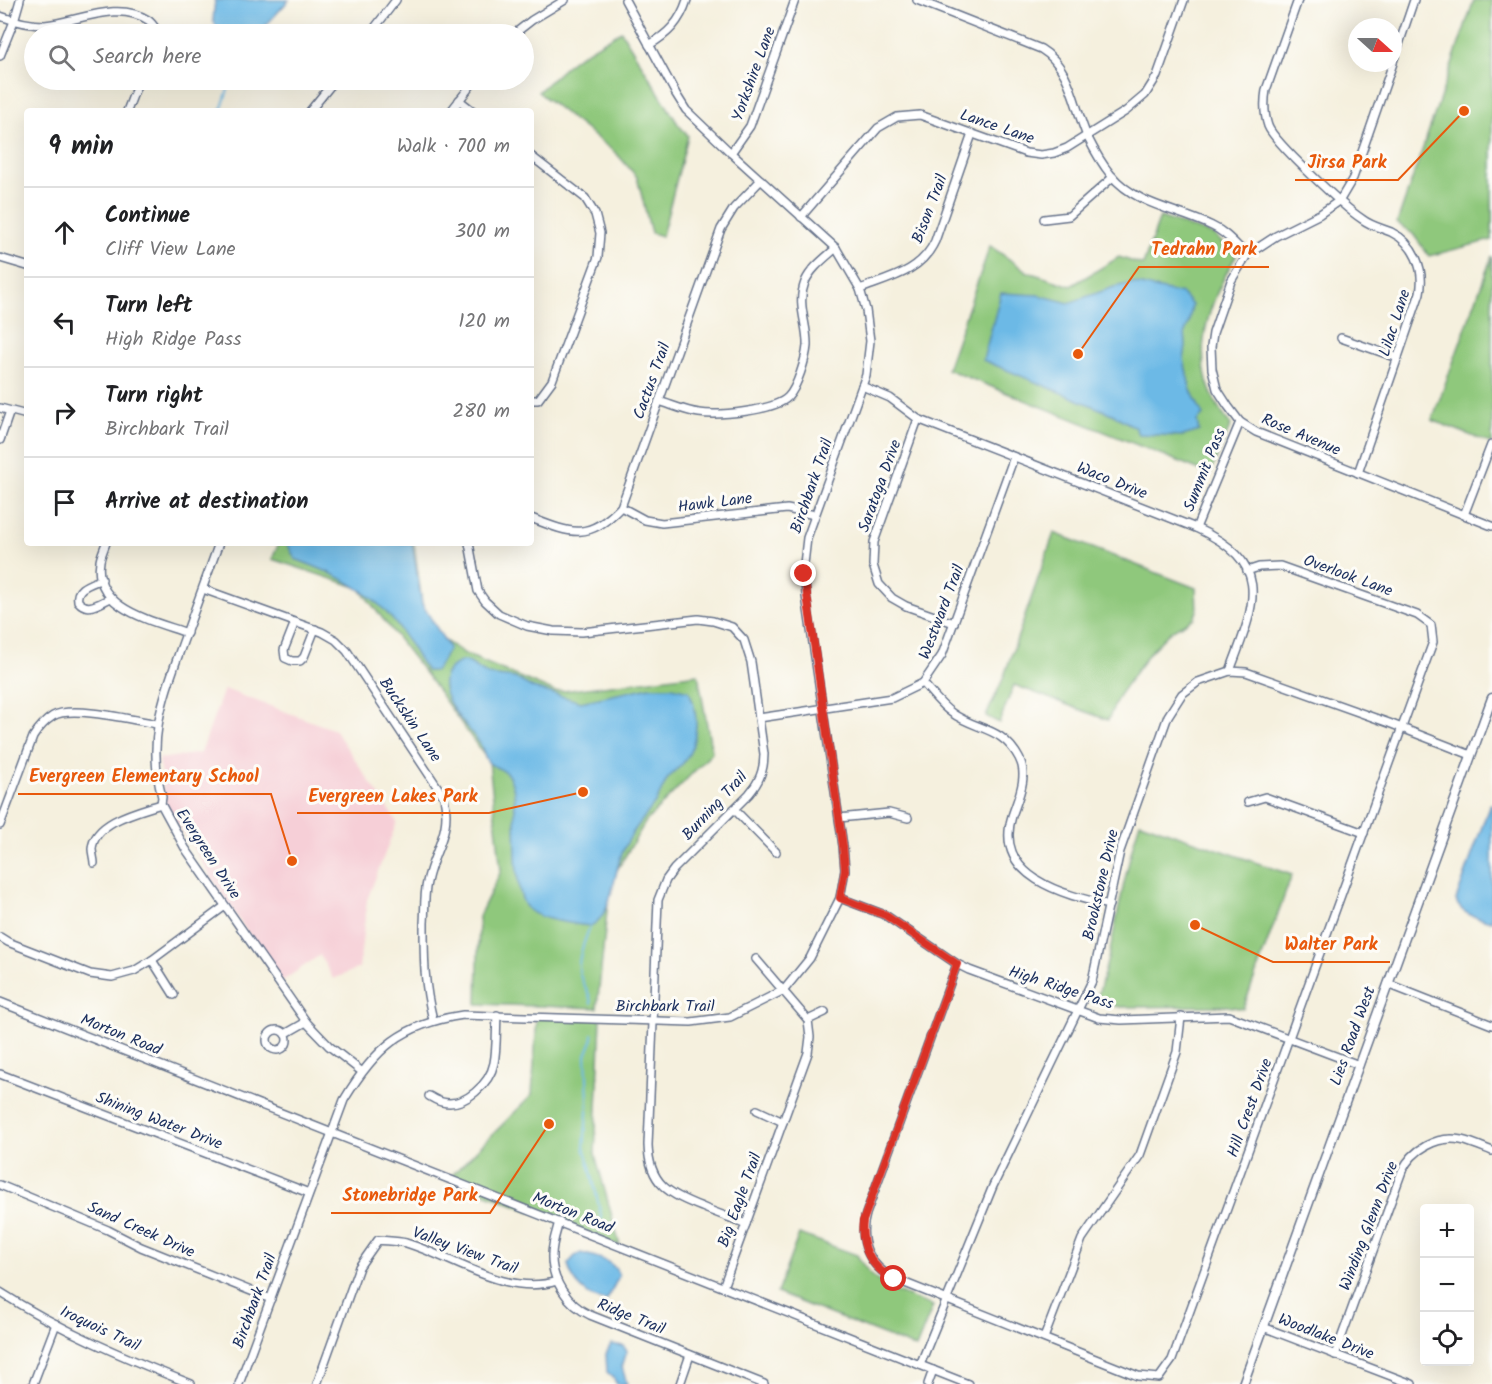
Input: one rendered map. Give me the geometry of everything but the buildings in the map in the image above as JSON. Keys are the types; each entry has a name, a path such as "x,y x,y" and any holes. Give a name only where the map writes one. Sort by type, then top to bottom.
{"street":[{"path":"0,56 20,0"},
{"path":"378,24 396,0"},
{"path":"527,24 565,0"},
{"name":"Birchbark Trail","path":"239,1384 344,1100 361,1071 389,1043 433,1020 463,1015 691,1022 730,1017 784,990 810,958 840,898 845,870 804,574 806,545 815,515 862,386 870,341 868,318 860,290 836,248 686,110 625,0"},
{"path":"649,45 670,30 680,18 687,0"},
{"name":"Yorkshire Lane","path":"731,153 750,126 795,0"},
{"path":"916,0 1041,49 1051,56 1064,71 1087,135 1099,158 1113,177 1147,202 1214,226 1247,255"},
{"name":"Lance Lane","path":"801,217 873,133 890,119 921,115 1018,150 1041,155 1067,148 1134,105 1150,89 1160,70 1184,0"},
{"name":"Lilac Lane","path":"1298,0 1266,90 1264,104 1268,128 1277,140 1365,222 1402,239 1418,260 1422,281 1420,293 1358,473"},
{"name":"Rose Avenue","path":"1402,36 1414,0"},
{"path":"51,24 114,10 131,13 149,20 151,24"},
{"path":"0,16 14,21 38,24"},
{"name":"Rose Avenue","path":"1390,72 1353,178 1340,200 1320,214 1276,236 1247,255 1232,281 1214,333 1211,347 1212,369 1217,389 1240,422 1264,436 1492,526"},
{"path":"128,108 135,90"},
{"path":"312,108 327,90"},
{"path":"453,108 466,90"},
{"path":"459,100 469,108"},
{"name":"Bison Trail","path":"860,290 907,271 919,264 928,253 935,241 972,134"},
{"path":"534,158 585,198 595,214 600,233 598,258 552,381 538,400 534,400"},
{"path":"1044,219 1069,216 1113,177"},
{"name":"Cactus Trail","path":"534,519 564,531 584,531 598,527 621,507 725,222 734,208 760,180"},
{"path":"659,401 691,412 708,414 758,409 789,397 795,386 807,348 801,309 805,283 814,269 836,248"},
{"path":"0,258 24,265"},
{"path":"1341,338 1398,358"},
{"name":"Waco Drive","path":"862,386 890,398 918,419 1196,528 1227,544 1236,552 1247,571 1252,594 1251,611 1230,671"},
{"path":"0,408 24,414"},
{"path":"0,440 10,411"},
{"name":"Saratoga Drive","path":"918,419 874,542 873,565 879,584 892,598 906,606 954,623"},
{"name":"Summit Pass","path":"1196,528 1240,422"},
{"path":"1464,515 1491,445"},
{"name":"Westward Trail","path":"759,718 892,698 923,683 939,663 1014,457"},
{"name":"Hawk Lane","path":"621,507 645,520 662,523 787,509 815,515"},
{"path":"105,546 100,560 102,579 111,598 128,612 187,633"},
{"name":"Evergreen Drive","path":"218,546 164,695 157,724 155,752 161,804 185,848 306,1022 329,1046 361,1071"},
{"name":"Burning Trail","path":"470,546 478,591 485,601 499,614 527,626 553,631 582,632 704,619 732,627 744,640 752,668 764,754 762,775 749,794 674,869 661,889 656,911 648,1145 651,1169 664,1188 676,1197 746,1224"},
{"name":"Overlook Lane","path":"1247,571 1259,567 1286,568 1417,615 1431,625 1433,631"},
{"path":"102,579 80,588 77,593 78,601 83,606 91,608 111,598"},
{"name":"Buckskin Lane","path":"203,588 315,629 336,640 347,651 444,797 447,810 446,828 428,875 425,893 424,980 433,1020"},
{"path":"295,622 284,650 285,658 292,662 300,661 304,657 315,629"},
{"name":"Hill Crest Drive","path":"957,964 866,1214 862,1231 867,1253 884,1273 947,1300 1144,1377 1159,1378 1172,1360 1432,647 1433,631"},
{"name":"Brookstone Drive","path":"921,1365 993,1186 1096,971 1122,844 1174,705 1182,694 1198,682 1230,671 1255,675 1471,755"},
{"path":"923,683 952,713 1001,736 1021,760 1022,788 1012,817 1009,839 1017,862 1022,869 1032,878 1044,884 1089,901 1109,905"},
{"name":"Lies Road West","path":"1243,1384 1492,698"},
{"path":"0,825 33,737 41,726 54,715 77,712 157,724"},
{"path":"1248,802 1265,797 1364,833"},
{"path":"94,863 92,849 96,838 106,827 120,818 161,804"},
{"path":"734,809 776,852"},
{"path":"839,818 889,813 908,818"},
{"name":"High Ridge Pass","path":"840,898 885,915 969,970 1078,1010 1112,1020 1229,1016 1359,1065"},
{"path":"0,937 90,974 122,975 152,960 225,906"},
{"path":"756,959 808,1020 825,1012"},
{"path":"152,960 174,995"},
{"path":"1388,984 1492,1025"},
{"name":"Morton Road","path":"0,1002 968,1384"},
{"path":"429,1096 443,1102 455,1101 467,1098 484,1084 494,1063 497,1015"},
{"path":"1044,1338 1082,1239 1140,1155 1177,1052 1181,1017"},
{"name":"Big Eagle Trail","path":"723,1287 808,1053 810,1037 808,1020"},
{"path":"285,1034 306,1022"},
{"name":"Shining Water Drive","path":"0,1074 309,1193"},
{"path":"757,1110 783,1122"},
{"name":"Winding Glenn Drive","path":"1335,1354 1402,1171 1409,1159 1419,1150 1446,1139 1460,1139 1492,1151"},
{"name":"Sand Creek Drive","path":"0,1185 108,1230 141,1247 271,1299"},
{"name":"Ridge Trail","path":"559,1222 552,1255 557,1281 573,1305 584,1312 764,1384"},
{"name":"Valley View Trail","path":"317,1384 359,1267 378,1240 408,1244 508,1283 533,1286 557,1281"},
{"name":"Iroquois Trail","path":"0,1292 56,1324 192,1384"},
{"path":"33,1384 56,1324"},
{"name":"Woodlake Drive","path":"1263,1327 1335,1354 1401,1383 1412,1384"},
{"path":"680,1384 690,1355"},
{"path":"928,1384 933,1370"}],"shaded area":[{"path":"224,689 335,730 397,822 367,900 359,968 333,979 320,955 281,982 227,902 165,803 159,759 201,753"}],"green space":[{"path":"1474,0 1492,0 1492,240 1429,256 1413,234 1397,223"},
{"path":"621,31 678,124 688,136 662,236 651,233 637,177 617,154 538,92 574,59"},
{"path":"1160,217 1214,235 1236,256 1215,298 1204,341 1204,362 1208,383 1217,404 1231,425 1210,474 947,369 990,246 1028,272 1071,286 1119,257 1143,265"},
{"path":"1492,256 1492,444 1432,420"},
{"path":"1054,533 1196,588 1197,611 1194,618 1171,631 1150,652 1119,695 1108,720 1014,685 999,723 986,716 1003,679"},
{"path":"278,546 414,546 422,604 442,639 465,654 555,692 698,674 712,753 646,821 610,882 597,1008 477,1004 479,916 501,871 489,762 431,681 359,588 272,559"},
{"path":"1140,822 1292,875 1243,1009 1227,1006 1121,1007 1095,1003"},
{"path":"537,1017 601,1019 595,1154 620,1246 448,1179 532,1095"},
{"path":"799,1234 857,1255 880,1283 933,1306 916,1348 777,1293"}],"water":[{"path":"215,0 289,0 267,24 215,24 213,20"},
{"path":"1132,283 1182,294 1192,305 1185,332 1184,360 1190,388 1203,415 1197,421 1199,431 1183,436 1138,434 1135,427 1112,414 983,360 1001,293 1038,295 1069,303"},
{"path":"288,546 412,546 422,604 449,648 439,666 435,671 427,671 398,626 383,608 361,590 336,576 295,559"},
{"path":"462,661 468,662 488,675 515,678 533,688 581,702 650,687 672,687 689,691 696,718 693,746 684,762 668,778 655,803 630,838 622,853 606,908 602,916 590,926 540,916 528,909 523,902 518,880 514,797 511,780 506,773 487,761 479,742 455,712 444,689 444,678 450,669"},
{"path":"1490,804 1492,804 1492,921 1466,912 1461,909 1456,900"},
{"path":"581,1253 604,1260 617,1271 619,1276 607,1300 588,1294 573,1277 568,1264"},
{"path":"611,1344 623,1346 627,1351 622,1367 627,1384 617,1384 607,1372 606,1354"}],"waterway":[{"path":"222,108 228,90"},
{"path":"590,926 582,950 579,969 591,1003"},
{"path":"592,1034 593,1038 586,1055 588,1102 584,1147 601,1215 600,1229"}],"place":[{"name":"Jirsa Park","path":"1464,111"},
{"name":"Tedrahn Park","path":"1078,354"},
{"name":"Evergreen Lakes Park","path":"583,792"},
{"name":"Evergreen Elementary School","path":"292,861"},
{"name":"Walter Park","path":"1195,925"},
{"name":"Stonebridge Park","path":"549,1124"}],"route":[{"path":"804,574 843,846 845,870 840,898 878,911 957,964 863,1221 863,1239 867,1253 879,1269 894,1279"}]}
